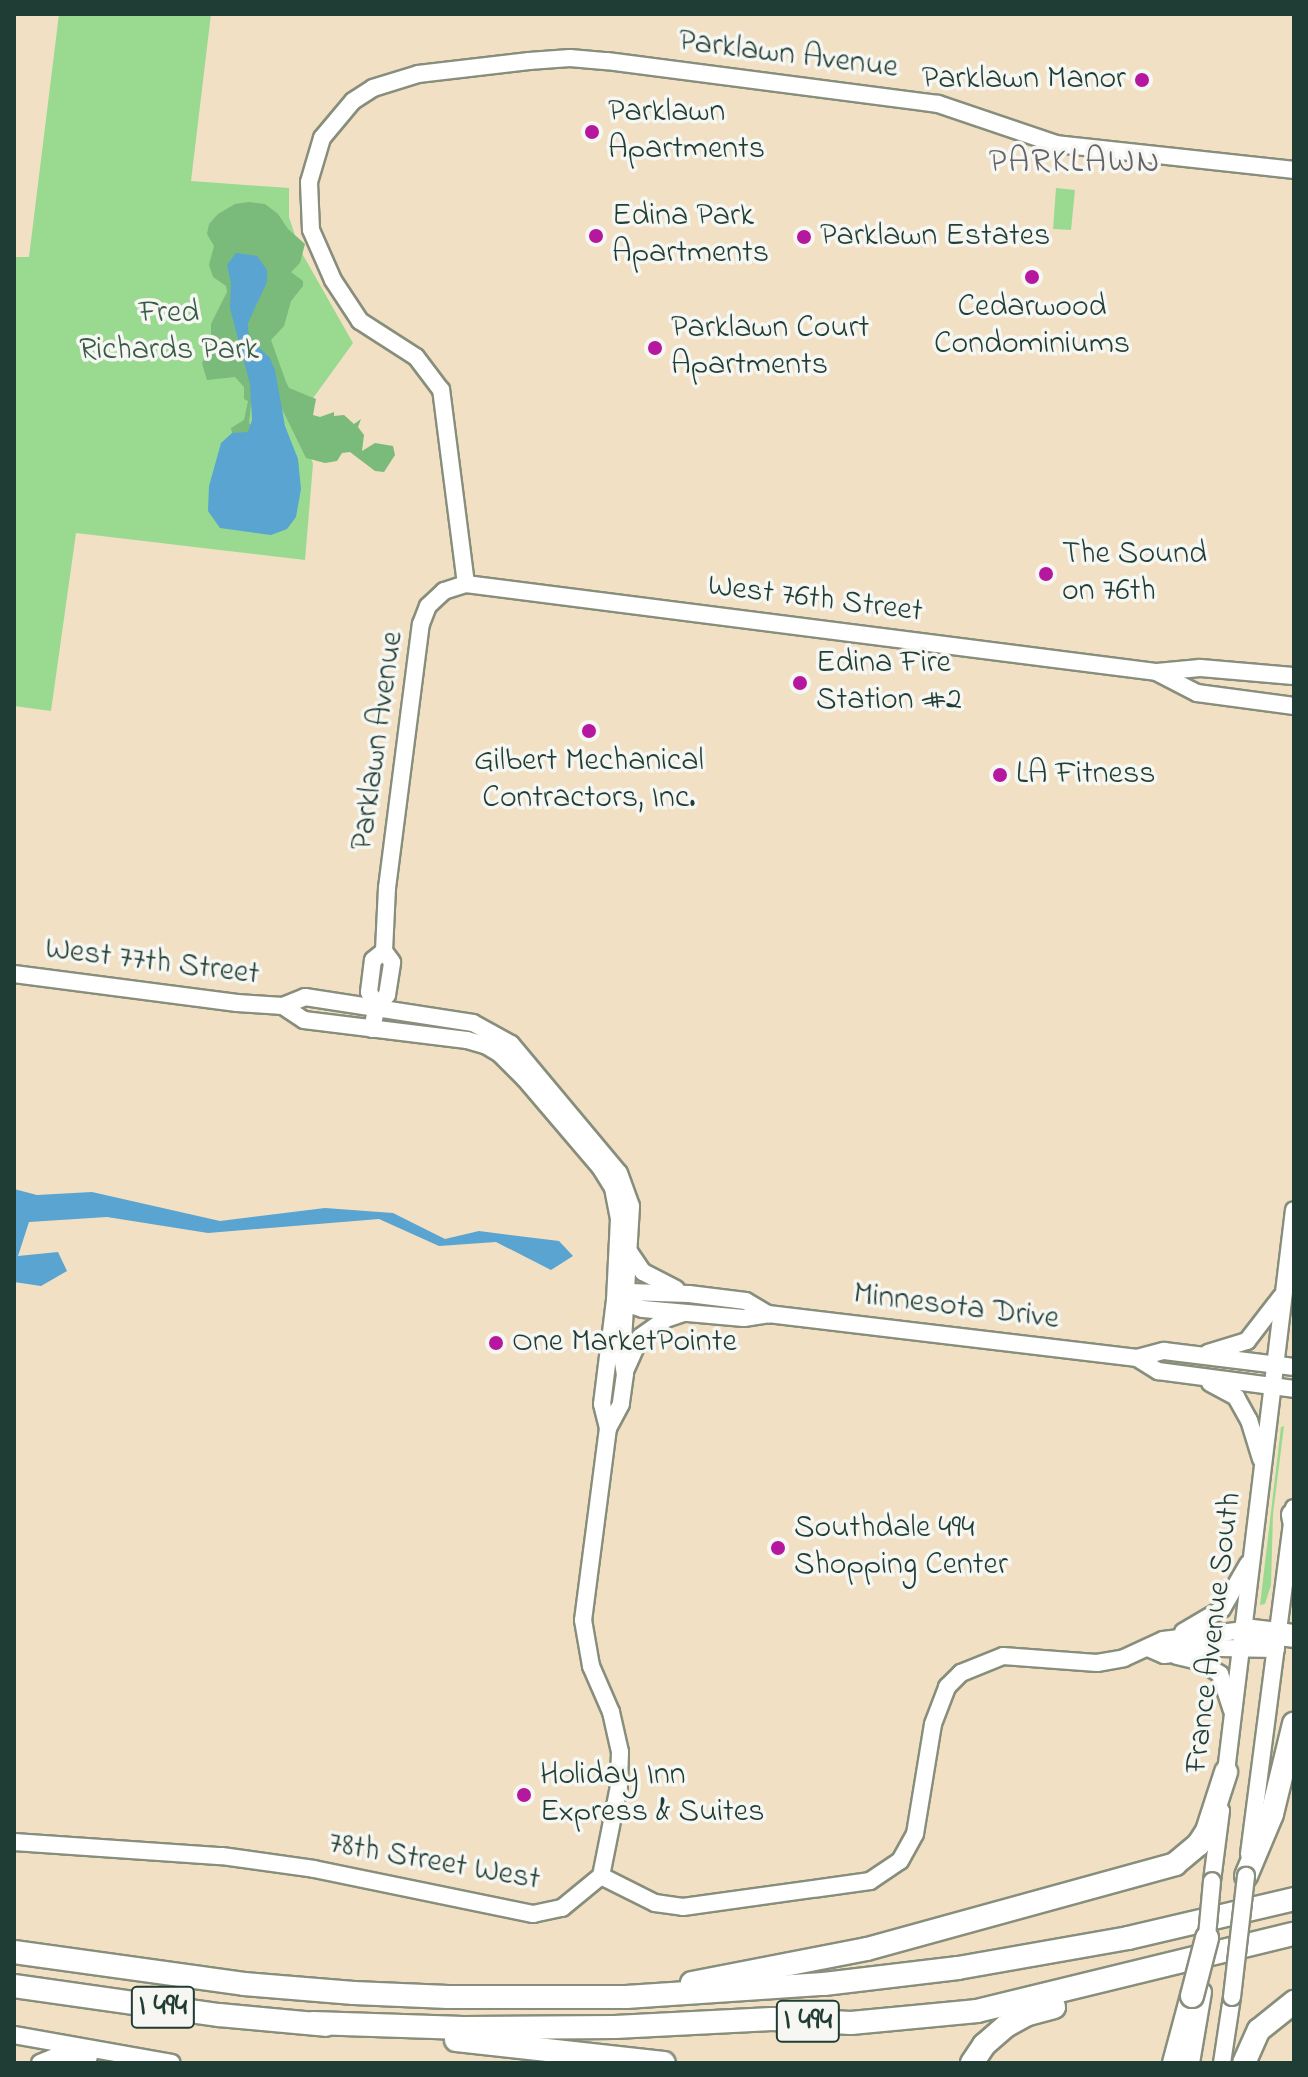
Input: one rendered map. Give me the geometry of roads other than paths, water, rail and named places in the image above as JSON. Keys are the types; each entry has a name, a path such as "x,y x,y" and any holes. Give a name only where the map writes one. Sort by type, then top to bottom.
{"highway":[{"path":"1243,1639 1282,1639"},
{"path":"1246,1876 1272,1814 1294,1724"},
{"path":"626,1997 867,1949 1175,1864 1198,1845 1207,1831 1226,1772"},
{"path":"1157,1932 1294,1889"},
{"name":"I 494","path":"14,1952 244,1984 354,1993 448,1997 626,1997 889,1977 1055,1952 1157,1932 1294,1899"},
{"name":"I 494","path":"14,1986 219,2015 313,2023 463,2028 615,2027 772,2019 851,2023 977,2011 1294,1934"},
{"path":"1174,2063 1198,1994 1207,1938"},
{"path":"972,2063 996,2033 1028,2014 1142,1984 1192,1958"},
{"path":"1244,2063 1259,2030 1294,2002"},
{"path":"313,2023 664,2063"}],"street":[{"name":"Parklawn Avenue","path":"372,1029 377,1006 369,992 373,960 384,951 387,888 421,624 428,606 444,591 466,584 441,390 416,357 360,321 333,280 311,230 309,182 322,138 353,101 373,88 418,74 581,59 938,104 1056,144 1294,170"},
{"name":"West 76th Street","path":"466,584 1157,672 1200,668 1294,676"},
{"name":"West 76th Street","path":"1157,672 1197,693 1294,706"},
{"name":"West 77th Street","path":"14,974 283,1006 304,1020 485,1045 500,1054 525,1079 600,1167 613,1188 619,1219 623,1299"},
{"name":"West 77th Street","path":"283,1006 305,997 377,1006 473,1023 511,1044 619,1173 631,1206 630,1252 623,1299"},
{"name":"France Avenue South","path":"1207,1938 1294,1210"},
{"path":"630,1252 643,1272 657,1282 689,1294"},
{"path":"1193,1355 1218,1352 1247,1341 1268,1319 1284,1292"},
{"name":"Minnesota Drive","path":"623,1299 689,1294 746,1301 768,1314"},
{"path":"623,1299 622,1356 625,1374"},
{"path":"608,1428 602,1404 623,1299"},
{"name":"Minnesota Drive","path":"623,1299 744,1318 768,1314 1137,1358 1164,1351 1294,1367"},
{"path":"688,1311 666,1319 640,1337 625,1374 621,1404 608,1428 583,1620 591,1666 611,1712 620,1752 619,1786 601,1876 655,1903 683,1907 870,1881 900,1861 915,1834 933,1724 947,1687 961,1673 1003,1656 1090,1664 1159,1648 1243,1639"},
{"name":"Minnesota Drive","path":"1137,1358 1158,1371 1294,1389"},
{"path":"1194,1376 1236,1397 1260,1448 1263,1480"},
{"name":"France Avenue South","path":"1222,2063 1246,1876 1282,1639 1294,1507"},
{"path":"1159,1648 1222,1609 1254,1552"},
{"path":"1159,1648 1202,1662 1220,1674 1233,1715"},
{"name":"78th Street West","path":"14,1842 222,1856 314,1869 533,1914 562,1908 601,1876"},
{"path":"1191,2063 1198,1994"},
{"path":"14,2035 166,2062"},
{"path":"40,2063 60,2055 166,2062"}],"water":[{"path":"236,253 257,256 267,270 267,282 248,323 248,330 250,339 270,358 275,370 285,426 298,459 301,489 296,517 287,529 271,535 220,528 208,511 209,486 221,443 232,433 248,432 252,420 250,384 230,308 231,282 227,265"},
{"path":"14,1189 37,1195 92,1192 220,1221 325,1208 393,1213 445,1239 479,1231 559,1241 573,1256 551,1270 496,1242 439,1246 379,1219 208,1233 107,1217 29,1222 18,1256 58,1252 67,1271 41,1286 14,1282"}],"place":[{"name":"Parklawn Manor","path":"1142,80"},
{"name":"Parklawn Apartments","path":"592,132"},
{"name":"Edina Park Apartments","path":"596,236"},
{"name":"Parklawn Estates","path":"804,237"},
{"name":"Cedarwood Condominiums","path":"1032,277"},
{"name":"Parklawn Court Apartments","path":"655,348"},
{"name":"The Sound on 76th","path":"1046,574"},
{"name":"Edina Fire Station #2","path":"800,683"},
{"name":"Gilbert Mechanical Contractors, Inc.","path":"589,731"},
{"name":"LA Fitness","path":"1000,775"},
{"name":"One MarketPointe","path":"496,1343"},
{"name":"Southdale 494 Shopping Center","path":"778,1548"},
{"name":"Holiday Inn Express & Suites","path":"524,1795"}],"district":[{"name":"PARKLAWN","path":"1075,164"}],"park label":[{"name":"Fred Richards Park","path":"169,334"}]}
